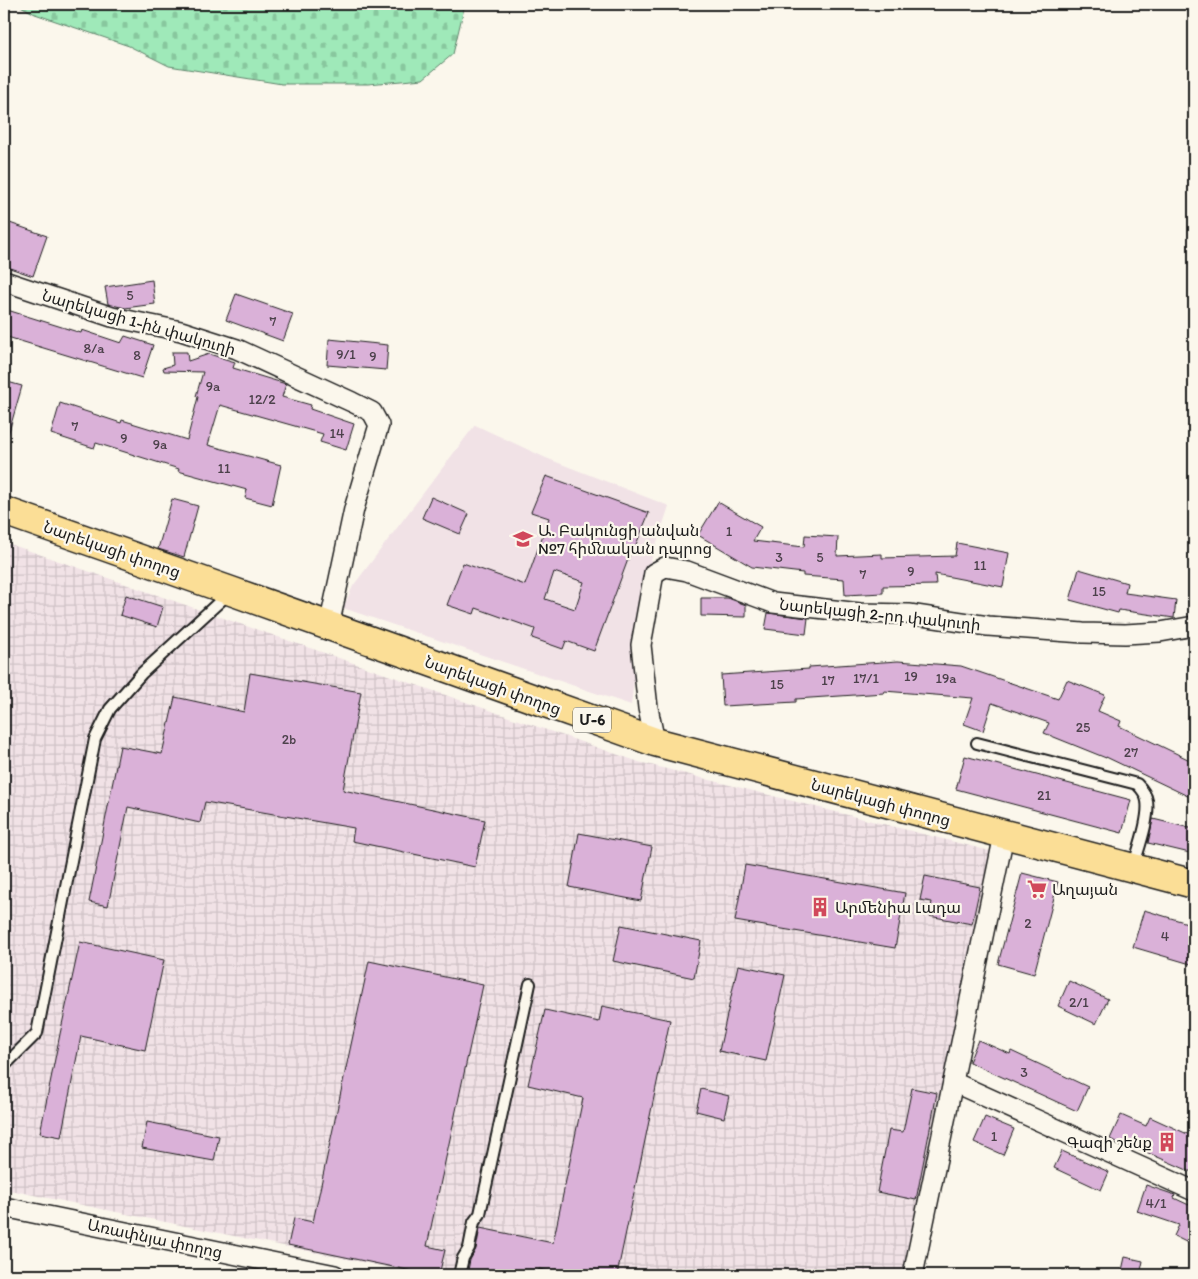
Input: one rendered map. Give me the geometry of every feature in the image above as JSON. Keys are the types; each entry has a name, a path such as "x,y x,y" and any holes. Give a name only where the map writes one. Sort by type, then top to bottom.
{"highway":[{"name":"Նարեկացի փողոց","path":"4,511 655,742 1194,884"}],"street":[{"name":"Նարեկացի 1-ին փակուղի","path":"4,281 112,317 181,331 237,349 372,412 379,425 354,509 329,626"},
{"name":"Նարեկացի 2-րդ փակուղի","path":"655,742 648,708 641,645 654,573 665,567 687,571 773,603 813,608 860,613 909,614 988,626 1084,633 1160,632 1194,626"},
{"path":"913,1275 1004,834"},
{"path":"953,1082 1194,1191"},
{"name":"Առափնյա փողոց","path":"4,1207 335,1275"}],"lane":[{"path":"4,1066 37,1033 95,739 110,710 142,673 231,590"},
{"path":"977,743 1137,784 1147,800 1147,812 1133,869"},
{"path":"459,1275 463,1258 469,1248 474,1222 480,1214 530,984"}],"shaded area":[{"name":"Ա. Բակունցի անվան №7 հիմնական դպրոց","path":"475,425 546,458 669,506 647,572 631,705 343,608 353,586"},
{"path":"4,542 639,762 994,852 903,1275 425,1275 4,1189"}],"green space":[{"path":"17,4 465,4 453,54 423,79 368,84 282,84 169,66 129,46 35,14"}],"building":[{"path":"4,221 47,236 33,276 4,266"},
{"path":"152,280 155,304 125,308 108,304 105,287"},
{"path":"236,294 293,314 283,341 226,320"},
{"path":"4,309 81,333 82,330 121,343 125,336 153,345 142,378 4,336"},
{"path":"329,339 388,345 386,370 327,365"},
{"path":"172,352 187,352 188,361 209,354 235,362 233,368 286,384 282,397 311,405 310,409 354,424 346,450 320,442 323,434 220,405 208,445 281,465 272,505 245,498 247,490 178,471 179,469 96,443 94,448 51,434 60,403 121,423 122,420 187,440 203,372 164,371 163,368 173,365"},
{"path":"4,381 22,386 8,435 4,435"},
{"path":"546,476 649,513 635,547 633,546 594,651 566,641 563,649 532,638 535,629 476,608 474,614 447,605 463,563 525,585 549,518 531,512","holes":["554,572 584,582 575,609 545,599"]},
{"path":"431,497 469,514 460,534 422,518"},
{"path":"172,499 198,506 184,557 158,549"},
{"path":"718,502 761,527 753,541 804,547 805,535 838,537 837,556 882,554 882,558 955,556 957,543 1009,553 1003,587 935,574 936,585 883,586 883,593 845,595 844,579 803,576 803,573 752,567 698,535"},
{"path":"1079,569 1127,583 1125,593 1176,600 1174,618 1119,610 1118,613 1070,600"},
{"path":"126,595 163,607 157,627 120,615"},
{"path":"701,598 728,598 746,605 746,617 701,616"},
{"path":"768,613 808,618 806,634 765,629"},
{"path":"898,661 961,666 1058,699 1067,680 1105,695 1098,711 1121,721 1119,726 1194,762 1194,799 1106,757 1044,733 1049,723 992,703 983,731 964,724 973,698 884,691 884,693 796,699 796,702 723,706 721,675"},
{"path":"250,673 361,692 343,790 485,820 475,867 352,841 354,828 205,802 200,823 128,807 108,906 89,902 120,746 162,754 175,697 244,712"},
{"path":"965,756 1131,800 1122,833 956,789"},
{"path":"1153,819 1194,829 1194,854 1148,843"},
{"path":"579,833 652,847 641,901 569,887"},
{"name":"Արմենիա Լադա","path":"745,865 905,893 895,948 735,921"},
{"path":"1022,873 1058,882 1034,974 998,964"},
{"path":"925,876 980,887 972,924 929,916 932,902 920,900"},
{"path":"1144,910 1194,925 1194,965 1133,947"},
{"path":"621,925 701,941 694,978 613,961"},
{"path":"80,942 164,960 145,1050 81,1036 61,1137 40,1133"},
{"path":"369,961 483,985 427,1246 445,1250 439,1275 431,1275 288,1245 294,1218 313,1222"},
{"path":"738,965 785,975 766,1061 719,1051"},
{"path":"1069,981 1108,999 1096,1024 1058,1006"},
{"path":"602,1006 670,1020 617,1275 570,1275 539,1269 538,1275 467,1275 470,1260 476,1249 480,1228 553,1243 583,1098 528,1085 545,1010 599,1022"},
{"path":"978,1040 1010,1054 1011,1051 1088,1087 1077,1111 969,1062"},
{"path":"912,1088 937,1093 916,1200 877,1192 889,1130 903,1132"},
{"path":"701,1089 729,1096 724,1118 696,1111"},
{"name":"Գազի շենք","path":"1121,1115 1146,1126 1150,1117 1194,1137 1194,1173 1128,1144 1126,1147 1110,1139"},
{"path":"985,1117 1014,1129 1003,1155 974,1142"},
{"path":"147,1122 219,1136 214,1161 142,1148"},
{"path":"1062,1151 1109,1172 1101,1190 1054,1168"},
{"path":"1146,1185 1175,1195 1174,1198 1189,1205 1190,1201 1194,1202 1194,1246 1174,1236 1179,1225 1137,1211"},
{"path":"1125,1257 1143,1261 1140,1275 1121,1275"}],"place":[{"name":"Ա. Բակունցի անվան №7 հիմնական դպրոց","path":"523,539"},
{"name":"Աղայան","path":"1037,889"},
{"name":"Արմենիա Լադա","path":"820,907"},
{"name":"Գազի շենք","path":"1167,1142"}]}
